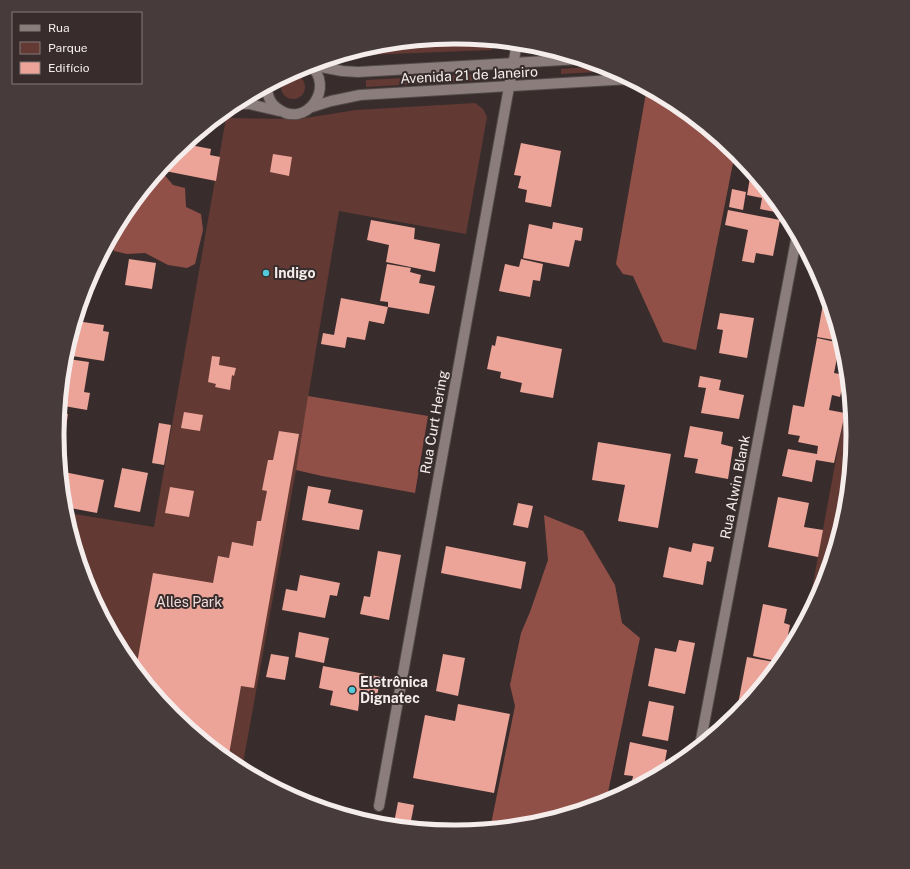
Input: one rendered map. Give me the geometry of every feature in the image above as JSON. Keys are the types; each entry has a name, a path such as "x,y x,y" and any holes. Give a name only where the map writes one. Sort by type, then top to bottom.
{"street":[{"name":"Rua Curt Hering","path":"379,806 517,49"},
{"name":"Avenida 21 de Janeiro","path":"323,67 358,72 566,60"},
{"path":"312,107 320,92 320,83 314,71"},
{"name":"Avenida 21 de Janeiro","path":"281,111 289,114 298,114 312,107 331,101 360,95 618,80"},
{"path":"268,92 269,100 281,111"},
{"path":"247,104 281,111"},
{"name":"Rua Alwin Blank","path":"702,737 795,243"}],"green space":[{"path":"455,44 496,46 491,50 366,55 404,47 429,45"},
{"path":"587,67 599,72 561,74 561,69"},
{"path":"481,74 482,80 366,87 366,80"},
{"path":"298,77 304,83 304,91 297,98 289,98 282,91 282,84"},
{"name":"Alles Park","path":"475,103 483,109 487,117 466,234 339,211 296,470 243,762 217,744 179,711 161,692 130,651 117,630 94,584 85,560 73,514 154,527 226,119 299,119 356,110"},
{"path":"845,410 845,460 838,511 825,560 811,595"}],"shaded area":[{"path":"646,94 693,125 733,161 696,350 663,342 633,276 623,274 616,264"},
{"path":"164,174 173,185 185,188 186,207 201,214 203,230 195,264 187,268 168,265 145,253 127,254 114,251 113,247 130,218"},
{"path":"308,396 428,416 415,493 296,470"},
{"path":"544,515 583,531 615,585 622,623 640,638 608,793 556,812 506,822 491,823 515,706 510,685 521,633 548,560"}],"building":[{"path":"521,143 561,151 551,207 525,202 527,190 518,188 521,176 514,175"},
{"path":"193,146 211,149 210,155 220,157 216,181 166,171"},
{"path":"273,154 292,157 289,176 270,172"},
{"path":"750,178 776,212 760,209 762,198 747,195"},
{"path":"732,189 746,192 743,210 729,207"},
{"path":"728,210 780,220 773,256 756,253 754,263 742,261 748,230 725,225"},
{"path":"371,220 415,228 414,239 440,244 435,272 386,262 389,245 367,240"},
{"path":"553,222 583,228 581,241 575,240 569,267 523,258 529,224 552,229"},
{"path":"129,259 156,263 152,289 125,285"},
{"path":"521,259 543,264 540,281 533,280 530,297 499,291 505,264 519,267"},
{"path":"387,264 411,268 410,272 421,275 419,283 435,286 429,314 388,307 388,302 380,301"},
{"path":"341,298 388,307 384,324 369,321 365,340 347,337 345,348 321,344 323,333 334,335"},
{"path":"823,304 834,340 817,337"},
{"path":"720,313 754,318 747,358 719,353 723,330 717,329"},
{"path":"81,322 104,325 103,331 109,332 104,361 72,356"},
{"path":"497,336 562,349 553,398 520,392 522,383 500,378 501,372 487,369 492,345 495,346"},
{"path":"817,338 834,342 837,356 834,373 840,374 842,387 840,397 832,395 829,410 845,413 834,463 816,460 812,482 782,476 788,449 817,454 818,446 798,442 800,436 788,434 793,405 804,407"},
{"path":"212,356 220,357 219,365 236,368 234,376 232,375 230,390 215,387 216,384 208,382"},
{"path":"72,360 89,362 84,392 90,393 87,410 65,406"},
{"path":"700,376 721,380 719,390 744,395 739,419 701,413 706,388 698,387"},
{"path":"184,412 203,415 200,431 181,428"},
{"path":"65,413 68,414 64,434"},
{"path":"159,423 171,425 164,465 152,463"},
{"path":"690,426 723,432 721,444 733,447 728,479 695,473 698,459 684,457"},
{"path":"279,431 299,434 254,688 241,686 229,753 179,711 161,692 137,661 153,573 213,583 218,556 229,558 232,542 253,546 257,521 261,521 267,491 262,490 268,460 273,460"},
{"path":"598,442 671,454 658,528 618,521 625,485 592,480"},
{"path":"122,468 148,473 140,512 114,507"},
{"path":"66,472 104,480 97,513 72,508"},
{"path":"308,486 331,490 328,503 363,510 359,530 302,520"},
{"path":"170,487 194,491 189,517 165,513"},
{"path":"778,497 809,503 804,527 823,530 818,557 768,547"},
{"path":"518,503 533,506 528,528 513,525"},
{"path":"693,543 714,547 711,562 707,561 703,585 663,577 669,547 691,552"},
{"path":"446,546 526,562 521,589 441,573"},
{"path":"378,551 401,555 389,620 360,614 364,596 370,597"},
{"path":"300,575 340,583 337,596 330,595 325,618 282,610 286,589 297,591"},
{"path":"763,604 787,609 784,623 790,625 787,640 773,660 753,656"},
{"path":"299,632 329,638 324,663 295,657"},
{"path":"679,640 695,643 685,694 648,686 655,648 676,652"},
{"path":"271,654 289,657 285,680 266,677"},
{"path":"443,654 465,658 458,696 436,691"},
{"path":"747,657 772,662 749,692 738,704"},
{"name":"Eletrônica Dignatec","path":"323,666 381,677 376,700 360,696 358,711 330,705 333,691 319,688"},
{"path":"649,701 674,706 668,741 642,736"},
{"path":"458,704 510,714 494,793 413,778 425,715 455,721"},
{"path":"630,742 667,750 664,764 650,773 631,783 633,776 624,775"},
{"path":"398,802 414,805 411,823 395,820"}],"place":[{"name":"Indigo","path":"266,273"},
{"name":"Eletrônica Dignatec","path":"352,690"}]}
